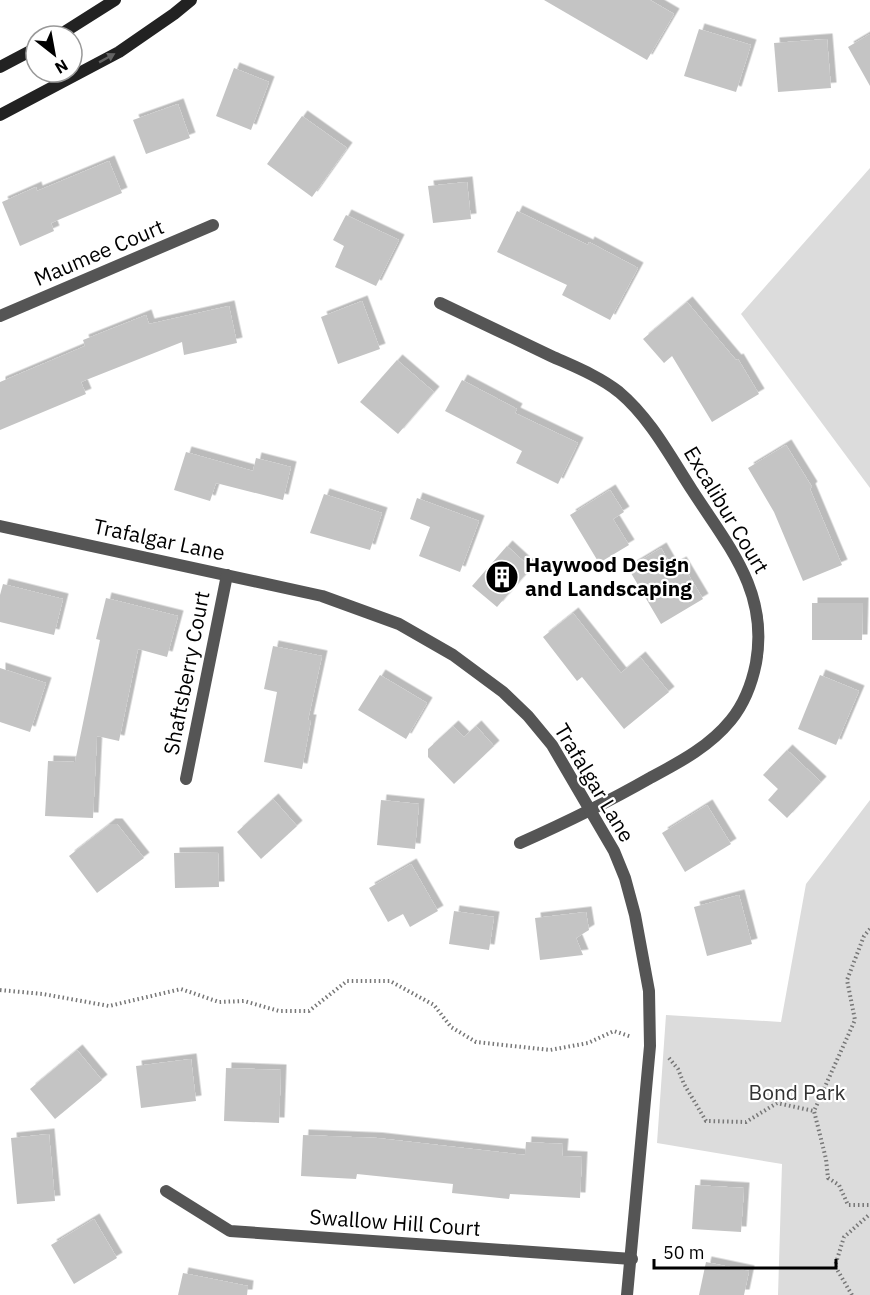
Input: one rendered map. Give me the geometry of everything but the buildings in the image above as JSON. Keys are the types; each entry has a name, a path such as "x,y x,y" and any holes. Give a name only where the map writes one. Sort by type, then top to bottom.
{"street":[{"path":"77,24 115,0"},
{"path":"0,115 119,52 191,0"},
{"path":"0,67 24,54"},
{"name":"Maumee Court","path":"0,316 213,225"},
{"name":"Excalibur Court","path":"440,303 593,376 617,391 637,409 658,437 741,567 753,594 758,619 759,647 754,674 744,700 732,719 715,737 695,753 592,811 520,843"},
{"name":"Trafalgar Lane","path":"0,526 322,596 399,624 453,655 503,692 528,716 552,745 614,851 625,878 643,950 649,991 650,1046 627,1295"},
{"name":"Shaftsberry Court","path":"186,778 227,575"},
{"name":"Swallow Hill Court","path":"166,1191 230,1231 632,1259"}],"path":[{"path":"870,929 864,936 847,980 855,1020 814,1111 826,1159 828,1178 839,1185 848,1205 870,1205"},
{"path":"0,990 43,994 108,1006 181,989 219,1002 244,1001 279,1011 309,1011 347,981 390,981 434,1005 451,1027 476,1041 550,1050 588,1043 614,1031 636,1039"},
{"path":"669,1058 678,1069 684,1084 706,1120 746,1122 777,1103 814,1111"},
{"path":"852,1295 835,1266 844,1237 870,1214"}],"green space":[{"path":"870,168 870,488 741,314"},
{"name":"Bond Park","path":"870,800 870,1295 778,1295 782,1164 657,1143 666,1015 781,1022 806,884"}],"place":[{"name":"Haywood Design and Landscaping","path":"502,577"}]}
